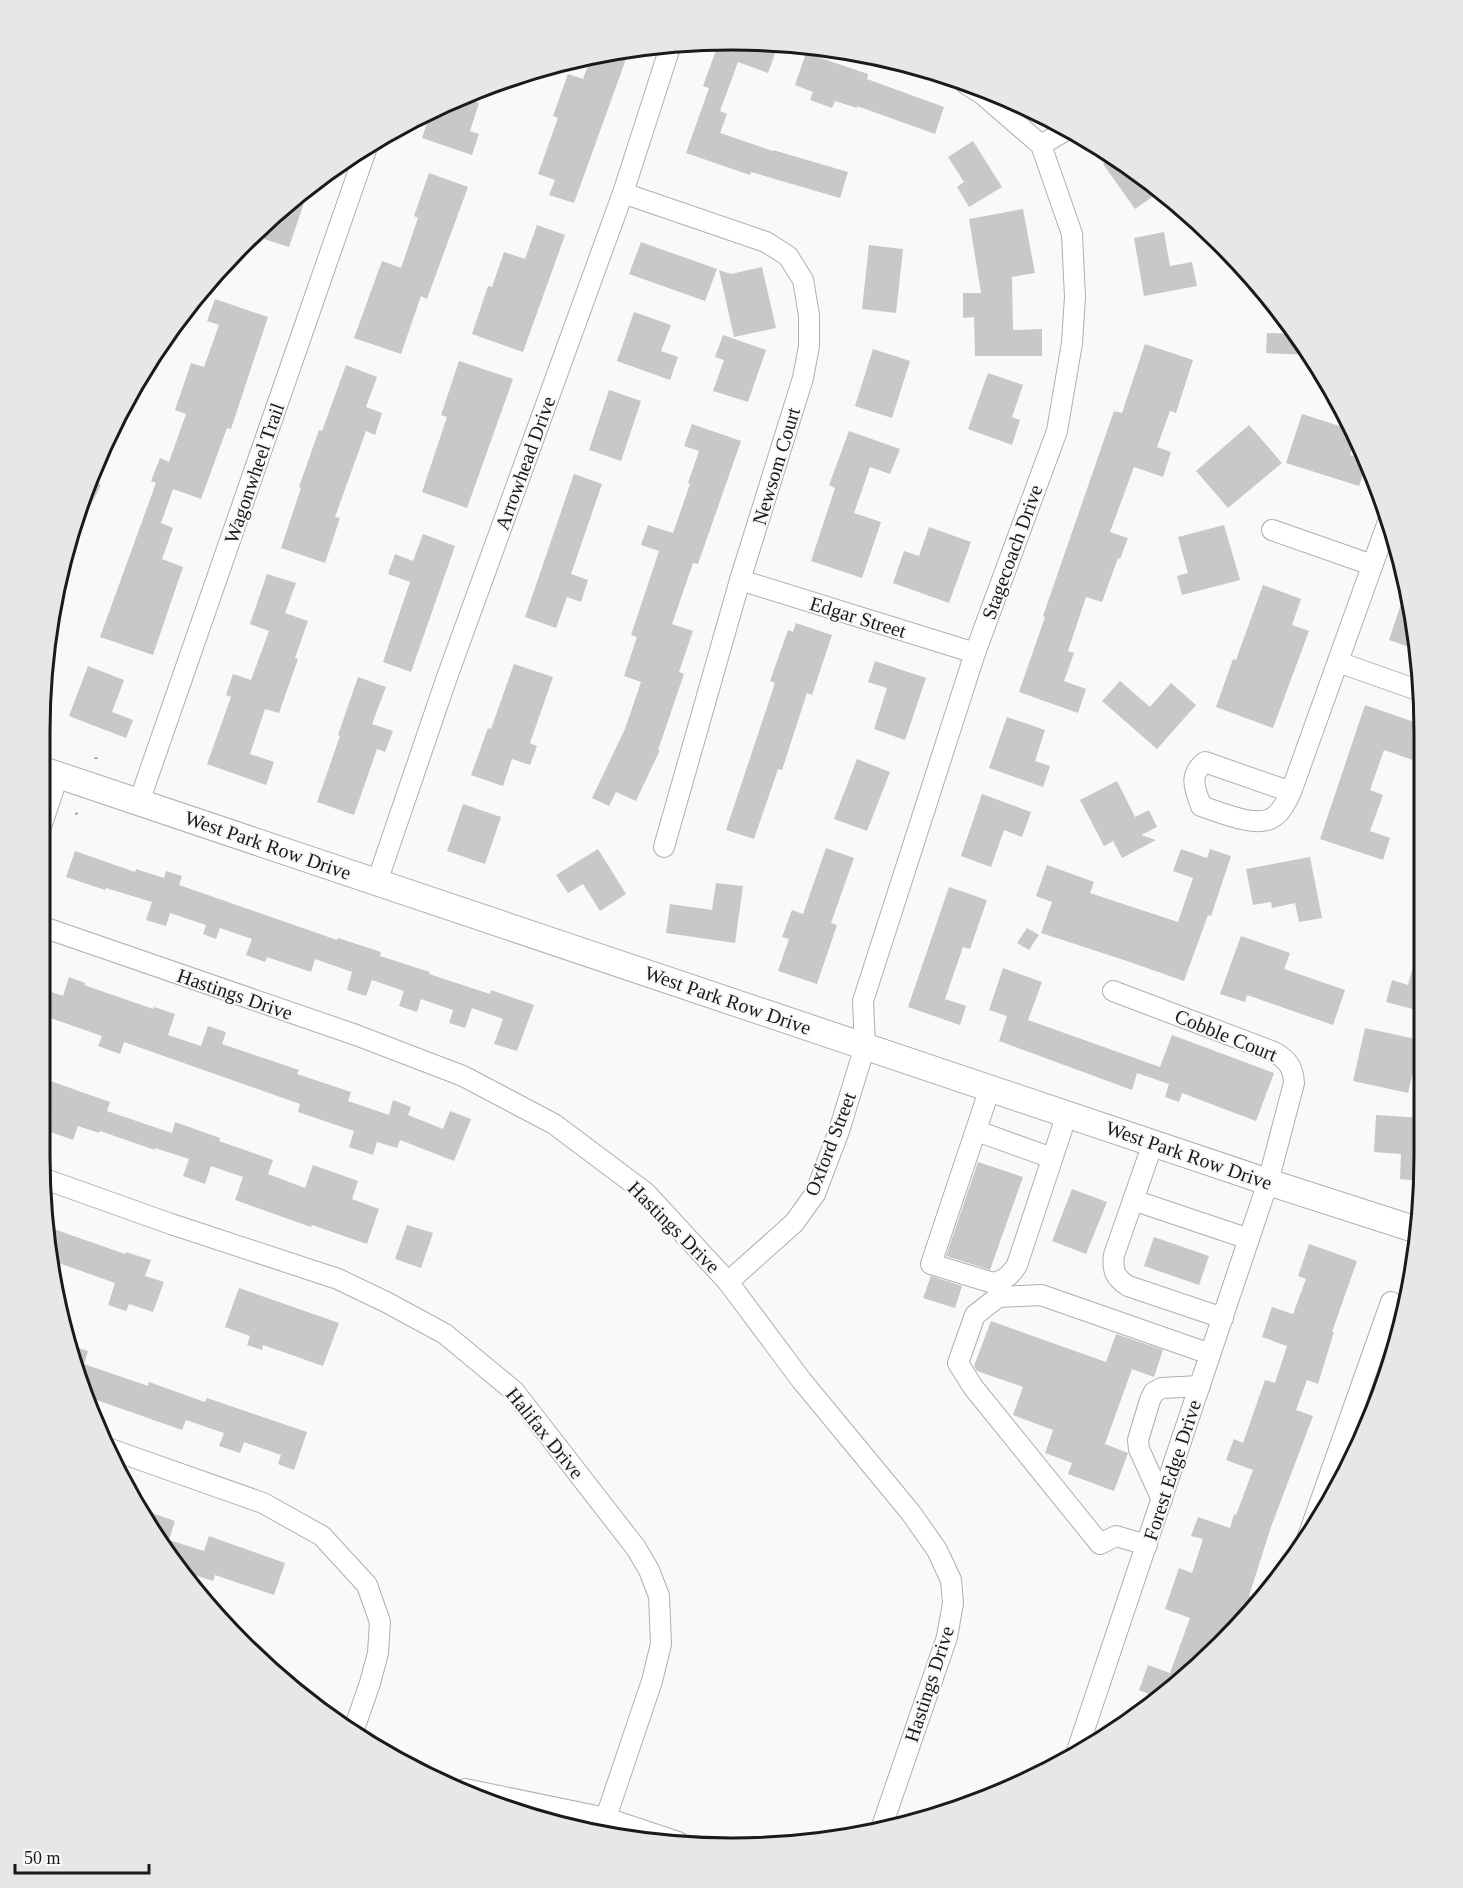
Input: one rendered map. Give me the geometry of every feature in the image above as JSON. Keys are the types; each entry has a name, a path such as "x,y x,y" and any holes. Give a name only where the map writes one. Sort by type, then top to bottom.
{"main road":[{"name":"West Park Row Drive","path":"50,773 1410,1228"}],"street":[{"name":"Arrowhead Drive","path":"377,882 447,677 623,193 668,53"},
{"name":"Stagecoach Drive","path":"865,1046 863,1001 975,653 1057,431 1072,343 1074,297 1072,234 1041,145 989,100"},
{"path":"1041,145 1060,134"},
{"name":"Wagonwheel Trail","path":"139,802 363,158"},
{"name":"Newsom Court","path":"623,193 766,242 788,256 803,280 809,315 809,346 803,378 740,580 664,847"},
{"path":"1272,530 1372,565"},
{"path":"1291,792 1206,762 1197,769 1193,784 1201,806 1249,821 1274,818 1283,808 1291,792 1384,534"},
{"name":"Edgar Street","path":"740,580 975,653"},
{"path":"1338,662 1412,688"},
{"name":"Hastings Drive","path":"50,929 356,1035 463,1076 554,1124 646,1193 728,1282 802,1381 911,1513 937,1550 951,1580 953,1603 947,1637 884,1821"},
{"name":"Cobble Court","path":"1113,991 1274,1052 1286,1059 1293,1070 1294,1083 1268,1182"},
{"name":"Oxford Street","path":"728,1282 794,1223 815,1194 839,1131 865,1046"},
{"path":"990,1088 931,1264 993,1283 1012,1273 1017,1265 1067,1114"},
{"path":"977,1131 1053,1158"},
{"path":"1153,1143 1114,1255 1114,1275 1128,1286 1223,1318"},
{"name":"Halifax Drive","path":"51,1182 338,1279 445,1334 514,1392 636,1548 649,1570 659,1596 661,1644 652,1681 604,1825"},
{"name":"Forest Edge Drive","path":"1080,1742 1268,1182"},
{"path":"1133,1200 1249,1239"},
{"path":"1147,1545 1116,1536 1100,1544 973,1387 958,1363 975,1315 998,1297 1041,1295 1210,1354"},
{"path":"1321,1500 1391,1302"},
{"path":"1162,1500 1139,1449 1138,1440 1150,1400 1154,1392 1162,1388 1200,1386"},
{"path":"117,1451 262,1503 322,1536 367,1585 380,1622 378,1653 355,1725"},
{"path":"504,1799 627,1830"}],"building":[{"path":"716,50 776,51 768,73 738,62 720,111 727,114 720,133 848,172 840,198 751,172 750,175 686,153 709,88 703,86"},
{"path":"806,54 809,54 868,74 867,79 944,107 935,134 857,106 857,108 835,101 832,108 810,100 813,92 795,85"},
{"path":"626,58 574,203 549,195 555,180 538,174 558,118 553,116 568,74 583,79 588,65"},
{"path":"472,101 479,103 470,131 479,134 472,155 422,138 428,121"},
{"path":"973,141 1002,187 969,207 957,187 964,182 948,157"},
{"path":"1106,162 1110,164 1154,196 1135,209 1103,164"},
{"path":"429,173 468,187 427,299 421,296 401,354 354,338 382,261 401,268 418,218 414,216"},
{"path":"305,199 289,247 264,239 266,234"},
{"path":"1023,209 1035,273 1012,277 1013,330 1042,329 1042,356 975,356 974,317 963,318 963,293 981,293 969,219"},
{"path":"537,225 565,235 523,352 472,334 488,286 492,287 504,252 525,259"},
{"path":"1164,232 1170,266 1192,262 1197,286 1144,296 1134,238"},
{"path":"641,242 717,269 705,301 629,274"},
{"path":"869,245 903,249 896,313 862,309"},
{"path":"762,267 776,328 734,337 719,270 731,274"},
{"path":"215,299 268,317 231,429 227,428 201,499 173,489 161,523 173,528 162,559 183,567 153,655 100,637 156,483 151,481 160,458 169,462 186,414 175,410 191,363 204,367 219,325 207,321"},
{"path":"634,312 671,325 661,351 678,357 670,380 617,361"},
{"path":"1267,333 1285,334 1300,355 1266,353"},
{"path":"723,335 766,350 748,402 713,391 724,360 715,357"},
{"path":"1145,344 1193,360 1176,413 1170,411 1157,447 1171,452 1163,477 1134,467 1110,532 1128,538 1102,602 1086,597 1068,651 1074,653 1064,681 1086,689 1078,713 1019,692 1114,411 1122,413"},
{"path":"873,349 910,361 892,418 855,406"},
{"path":"459,361 513,379 467,508 422,492 447,417 441,415"},
{"path":"346,365 377,377 366,407 382,413 375,435 366,431 335,517 340,518 325,563 281,548 319,430 322,431"},
{"path":"988,373 1023,385 1012,417 1020,420 1012,445 968,429"},
{"path":"609,390 641,401 621,461 589,450"},
{"path":"1302,414 1341,427 1352,449 1350,455 1355,456 1363,474 1359,486 1286,463"},
{"path":"692,424 741,441 698,564 693,563 672,624 693,631 679,672 684,674 658,750 660,750 636,801 616,792 609,806 592,798 625,729 641,682 624,676 637,637 631,635 659,551 641,545 648,525 673,533 699,451 684,446"},
{"path":"1249,425 1282,463 1228,508 1196,471"},
{"path":"849,431 900,449 890,474 870,467 854,513 881,522 862,578 811,561 835,488 829,485"},
{"path":"574,474 602,484 571,574 588,580 581,602 567,597 556,628 525,617"},
{"path":"97,483 101,485 84,520"},
{"path":"1224,525 1240,580 1182,595 1177,576 1188,573 1178,537"},
{"path":"929,527 971,542 949,603 893,583 904,551 919,556"},
{"path":"423,534 455,546 411,672 383,662 410,582 388,574 395,554 413,561"},
{"path":"267,574 296,583 285,613 308,621 295,658 298,659 279,713 265,709 250,754 274,762 266,785 207,764 231,697 226,695 233,674 251,680 269,631 250,624"},
{"path":"1263,585 1301,599 1292,625 1309,631 1273,728 1216,707"},
{"path":"1401,604 1408,647 1389,640"},
{"path":"796,623 832,635 812,695 807,693 782,770 778,769 754,839 726,830 775,683 770,681 788,630 793,632"},
{"path":"875,661 926,678 905,740 874,729 887,688 868,682"},
{"path":"514,664 553,677 530,743 537,746 530,765 512,759 503,786 471,775 488,728 491,729"},
{"path":"88,666 124,680 112,712 133,720 126,738 69,716"},
{"path":"358,677 386,687 372,724 393,731 385,752 377,749 354,815 317,802"},
{"path":"1120,681 1150,707 1171,683 1196,705 1157,749 1102,701"},
{"path":"1365,705 1414,722 1414,760 1384,750 1370,790 1383,795 1370,831 1390,838 1383,860 1320,839"},
{"path":"1007,717 1045,730 1035,761 1050,766 1043,787 989,768"},
{"path":"857,759 890,772 867,831 834,819"},
{"path":"1117,781 1135,817 1149,810 1157,827 1141,835 1156,840 1122,858 1113,841 1104,846 1080,800"},
{"path":"982,794 1031,812 1022,837 1004,830 991,867 961,856"},
{"path":"463,804 501,817 485,864 447,851"},
{"path":"826,848 854,858 831,923 837,925 817,984 778,971 789,939 782,937 792,910 803,914"},
{"path":"598,849 626,894 600,911 583,884 568,893 556,875"},
{"path":"1181,849 1207,858 1210,849 1231,856 1211,916 1208,915 1184,981 1041,933 1052,902 1036,896 1047,865 1094,882 1090,893 1178,922 1193,878 1173,871"},
{"path":"75,851 135,872 136,869 164,878 166,871 182,876 179,885 337,940 338,938 381,952 380,956 430,972 429,974 490,994 491,990 534,1005 517,1051 494,1044 503,1019 472,1008 465,1028 449,1023 453,1010 421,999 417,1012 399,1006 404,991 372,980 366,996 347,990 352,972 315,959 311,972 267,957 265,962 246,955 252,939 220,928 216,939 203,934 206,925 170,913 166,926 146,920 152,902 66,877"},
{"path":"1310,857 1322,918 1299,922 1295,903 1272,908 1271,902 1253,905 1246,869"},
{"path":"716,883 743,886 735,943 666,933 670,904 712,910"},
{"path":"949,887 987,900 970,949 963,947 945,999 966,1006 960,1025 908,1007"},
{"path":"1027,928 1039,935 1029,950 1017,943"},
{"path":"1241,936 1290,953 1284,969 1345,990 1333,1025 1247,995 1245,1002 1220,994"},
{"path":"1414,963 1414,1009 1386,1002 1392,980 1408,985"},
{"path":"1003,968 1042,982 1028,1020 1160,1067 1172,1035 1274,1073 1256,1121 1182,1093 1179,1102 1165,1097 1169,1084 1137,1073 1132,1090 999,1041 1007,1016 989,1010"},
{"path":"69,977 85,983 84,985 153,1009 154,1007 175,1014 168,1035 201,1046 208,1026 226,1032 222,1044 299,1070 297,1074 351,1092 348,1101 389,1115 393,1100 411,1107 408,1115 443,1129 450,1111 471,1119 454,1161 400,1140 397,1148 377,1142 373,1155 349,1147 354,1131 298,1112 300,1104 124,1042 120,1054 98,1046 102,1036 50,1018 50,991 63,996"},
{"path":"1365,1028 1414,1039 1414,1066 1408,1093 1353,1081"},
{"path":"50,1081 110,1102 107,1111 172,1133 175,1122 220,1138 219,1141 273,1160 268,1174 305,1188 313,1165 358,1181 352,1199 379,1209 367,1244 235,1200 243,1177 211,1166 205,1184 183,1176 189,1159 78,1126 73,1140 50,1132 52,1117 50,1116"},
{"path":"1376,1115 1414,1117 1413,1180 1400,1179 1401,1154 1374,1152"},
{"path":"978,1162 1023,1177 990,1270 946,1256"},
{"path":"1072,1189 1107,1202 1086,1254 1052,1241"},
{"path":"407,1225 433,1233 421,1268 395,1259"},
{"path":"53,1229 125,1254 126,1252 151,1260 145,1276 164,1282 153,1312 129,1304 126,1311 108,1305 115,1283 58,1263"},
{"path":"1154,1237 1209,1256 1199,1285 1144,1266"},
{"path":"1309,1244 1357,1261 1332,1332 1334,1332 1318,1384 1307,1380 1296,1410 1313,1416 1271,1527 1249,1596 1252,1597 1214,1639 1151,1695 1139,1690 1148,1665 1170,1673 1190,1618 1165,1609 1179,1568 1192,1573 1203,1539 1191,1536 1198,1517 1230,1528 1253,1470 1226,1460 1234,1439 1243,1443 1265,1380 1275,1383 1287,1346 1262,1337 1272,1307 1293,1314 1306,1279 1298,1276"},
{"path":"931,1276 962,1286 955,1308 923,1298"},
{"path":"239,1288 339,1323 323,1366 263,1345 262,1350 247,1345 250,1336 225,1327"},
{"path":"991,1321 1106,1362 1116,1334 1163,1350 1154,1377 1132,1369 1105,1444 1128,1453 1114,1491 1068,1474 1072,1463 1045,1453 1053,1430 1013,1415 1023,1387 977,1371 974,1366"},
{"path":"77,1347 88,1351 84,1364 148,1386 149,1382 205,1402 207,1398 307,1432 294,1470 278,1464 281,1455 244,1442 240,1453 219,1446 224,1433 186,1420 182,1430 95,1399"},
{"path":"150,1512 175,1521 169,1540 204,1551 209,1536 285,1563 274,1595 215,1575 213,1581 192,1574"}]}
